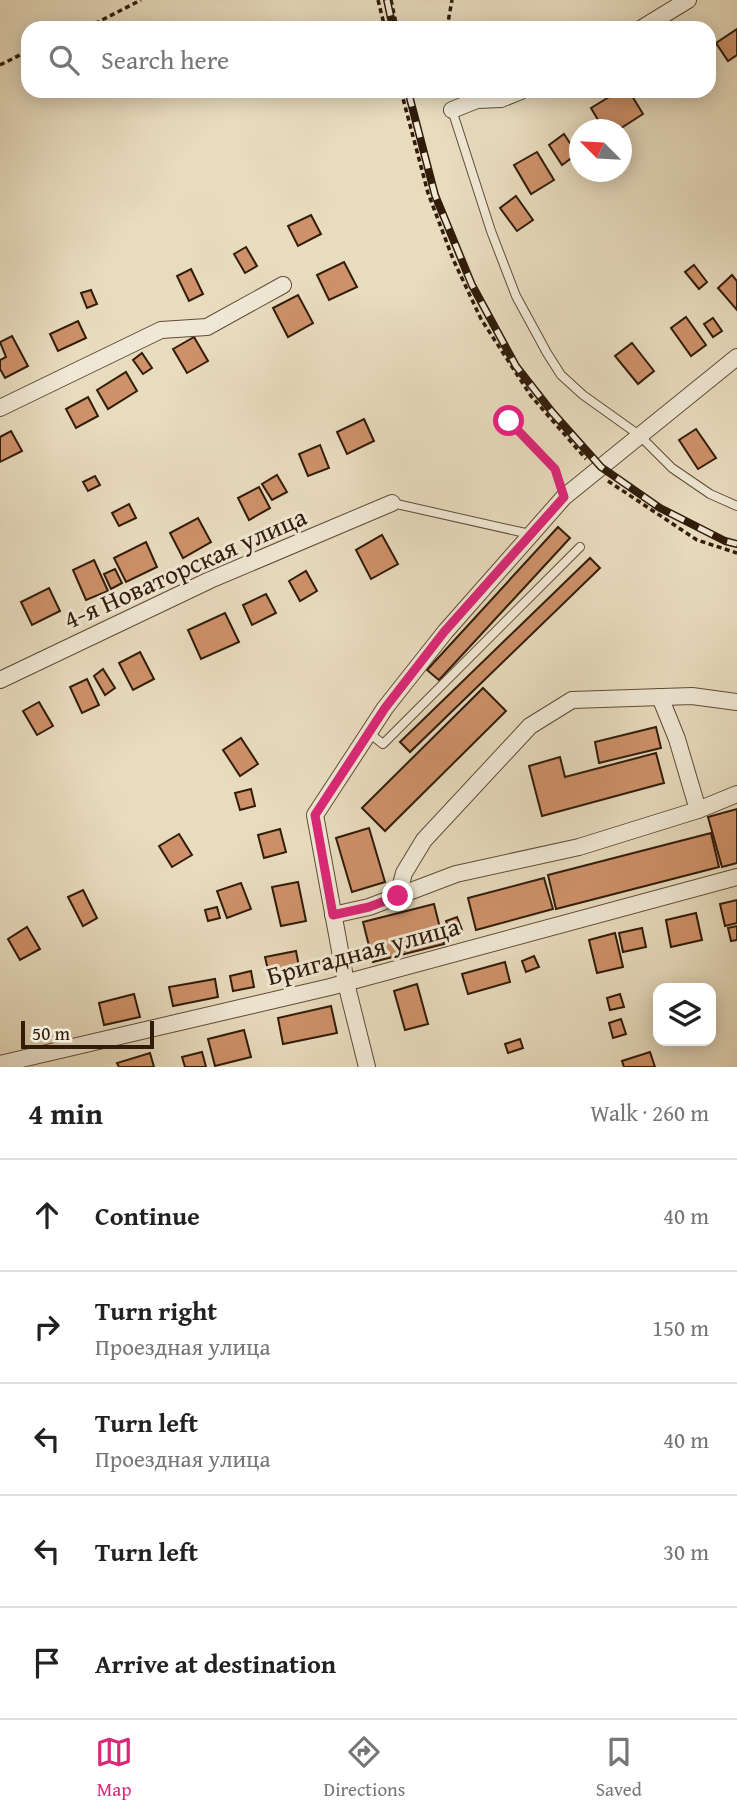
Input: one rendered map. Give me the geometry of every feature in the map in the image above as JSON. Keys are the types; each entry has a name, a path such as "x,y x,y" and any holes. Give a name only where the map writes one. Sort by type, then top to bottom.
{"street":[{"path":"654,21 688,0"},
{"path":"452,110 477,100 504,98"},
{"path":"0,408 161,330 207,327 283,285"},
{"path":"367,1067 346,983 315,815 385,708 444,632 564,497 737,356"},
{"name":"4-я Новаторская улица","path":"0,680 210,580 392,503"},
{"path":"398,896 404,873 424,840 530,726 572,699 692,696 737,702"},
{"path":"660,697 677,739 698,810"},
{"path":"333,915 369,907 456,874 579,847 698,810 737,794"},
{"name":"Бригадная улица","path":"0,1064 346,983 737,877"}],"lane":[{"path":"452,110 491,231 516,296 561,375 583,395 639,435 672,468 710,494 737,506"},
{"path":"392,503 530,534"},
{"path":"369,733 383,744 580,547"}],"path":[{"path":"100,21 141,0"},
{"path":"378,0 383,21"},
{"path":"391,0 396,21"},
{"path":"448,21 452,0"},
{"path":"0,65 21,54"},
{"path":"509,421 555,469 564,497"}],"building":[{"path":"737,29 737,55 728,61 716,43"},
{"path":"607,98 633,98 643,114 632,121 598,119 591,108"},
{"path":"564,134 569,142 569,160 562,165 549,145"},
{"path":"537,152 554,180 531,194 514,165"},
{"path":"516,196 533,220 517,231 500,208"},
{"path":"311,215 321,234 298,246 288,226"},
{"path":"246,247 257,266 245,273 234,254"},
{"path":"344,262 357,287 329,300 317,275"},
{"path":"694,265 707,282 699,289 685,272"},
{"path":"191,269 203,294 189,301 177,276"},
{"path":"732,275 737,281 737,310 718,288"},
{"path":"91,290 97,304 87,308 81,293"},
{"path":"298,295 313,323 288,337 273,308"},
{"path":"686,317 706,345 691,356 671,328"},
{"path":"713,318 722,331 713,337 704,324"},
{"path":"78,321 86,338 58,351 50,334"},
{"path":"12,336 28,366 5,378 0,369 0,360 6,357 0,342"},
{"path":"194,337 208,361 187,373 173,349"},
{"path":"632,343 654,371 638,384 615,356"},
{"path":"142,353 152,368 143,374 133,360"},
{"path":"126,372 137,391 108,409 97,390"},
{"path":"88,397 98,416 76,428 66,409"},
{"path":"364,419 374,441 347,454 337,432"},
{"path":"696,429 716,458 698,469 679,440"},
{"path":"11,431 22,451 0,462 0,437"},
{"path":"320,445 329,468 308,476 299,454"},
{"path":"277,475 287,492 272,500 262,484"},
{"path":"95,476 100,485 88,491 83,482"},
{"path":"259,487 270,508 249,520 238,498"},
{"path":"129,504 136,518 119,526 112,513"},
{"path":"198,518 211,542 183,558 170,533"},
{"path":"558,527 570,538 439,680 427,670"},
{"path":"382,535 398,564 371,579 356,550"},
{"path":"146,542 157,567 126,582 114,558"},
{"path":"590,558 600,568 410,752 400,742"},
{"path":"94,560 108,591 86,600 73,570"},
{"path":"115,569 122,583 111,589 104,574"},
{"path":"306,571 317,591 300,601 289,581"},
{"path":"49,588 60,611 32,625 21,602"},
{"path":"266,594 276,613 252,625 243,605"},
{"path":"225,613 239,642 201,659 188,630"},
{"path":"140,652 154,679 133,690 119,663"},
{"path":"103,669 115,688 105,695 94,676"},
{"path":"87,679 99,705 82,713 70,687"},
{"path":"483,688 506,711 385,831 362,808"},
{"path":"39,702 53,726 37,735 23,711"},
{"path":"656,727 661,748 599,763 595,742"},
{"path":"241,738 258,764 240,776 223,750"},
{"path":"656,753 664,783 542,816 529,766 560,757 565,777"},
{"path":"251,789 255,806 240,810 235,793"},
{"path":"737,809 737,863 722,867 708,817"},
{"path":"369,828 385,882 352,892 336,838"},
{"path":"280,829 286,852 264,858 258,835"},
{"path":"711,833 719,867 556,909 548,875"},
{"path":"179,834 192,855 172,867 159,846"},
{"path":"544,878 553,909 476,930 468,898"},
{"path":"298,882 306,921 281,926 272,887"},
{"path":"241,883 251,909 227,918 217,891"},
{"path":"83,890 97,918 83,926 68,897"},
{"path":"737,900 737,923 725,926 720,904"},
{"path":"434,904 444,944 373,962 363,922"},
{"path":"217,907 220,918 208,921 205,910"},
{"path":"696,913 702,940 671,947 666,920"},
{"path":"457,917 462,930 451,934 446,921"},
{"path":"737,926 737,940 731,941 728,928"},
{"path":"27,927 40,949 20,960 8,939"},
{"path":"642,928 646,947 623,952 619,933"},
{"path":"615,933 623,967 597,973 589,940"},
{"path":"296,951 301,977 271,983 265,957"},
{"path":"534,956 539,967 526,972 522,961"},
{"path":"505,962 510,982 468,994 462,974"},
{"path":"251,971 254,987 233,991 230,976"},
{"path":"215,979 218,997 173,1006 169,987"},
{"path":"417,984 428,1024 405,1030 394,991"},
{"path":"134,994 140,1017 104,1025 99,1003"},
{"path":"620,994 624,1007 610,1010 607,998"},
{"path":"331,1006 337,1033 283,1044 278,1018"},
{"path":"621,1019 626,1034 613,1038 609,1023"},
{"path":"244,1030 251,1057 215,1066 208,1039"},
{"path":"520,1039 523,1048 508,1053 505,1044"},
{"path":"202,1052 206,1067 185,1067 182,1057"},
{"path":"650,1052 655,1067 624,1067 622,1061"},
{"path":"150,1053 154,1067 119,1067 117,1063"}],"railway":[{"path":"387,0 392,21"},
{"path":"410,98 435,195 472,285 516,366 601,467 660,508 725,541 737,544"}],"route":[{"path":"398,896 369,907 333,915 315,815 385,708 444,632 564,497 555,469 509,421"}]}
